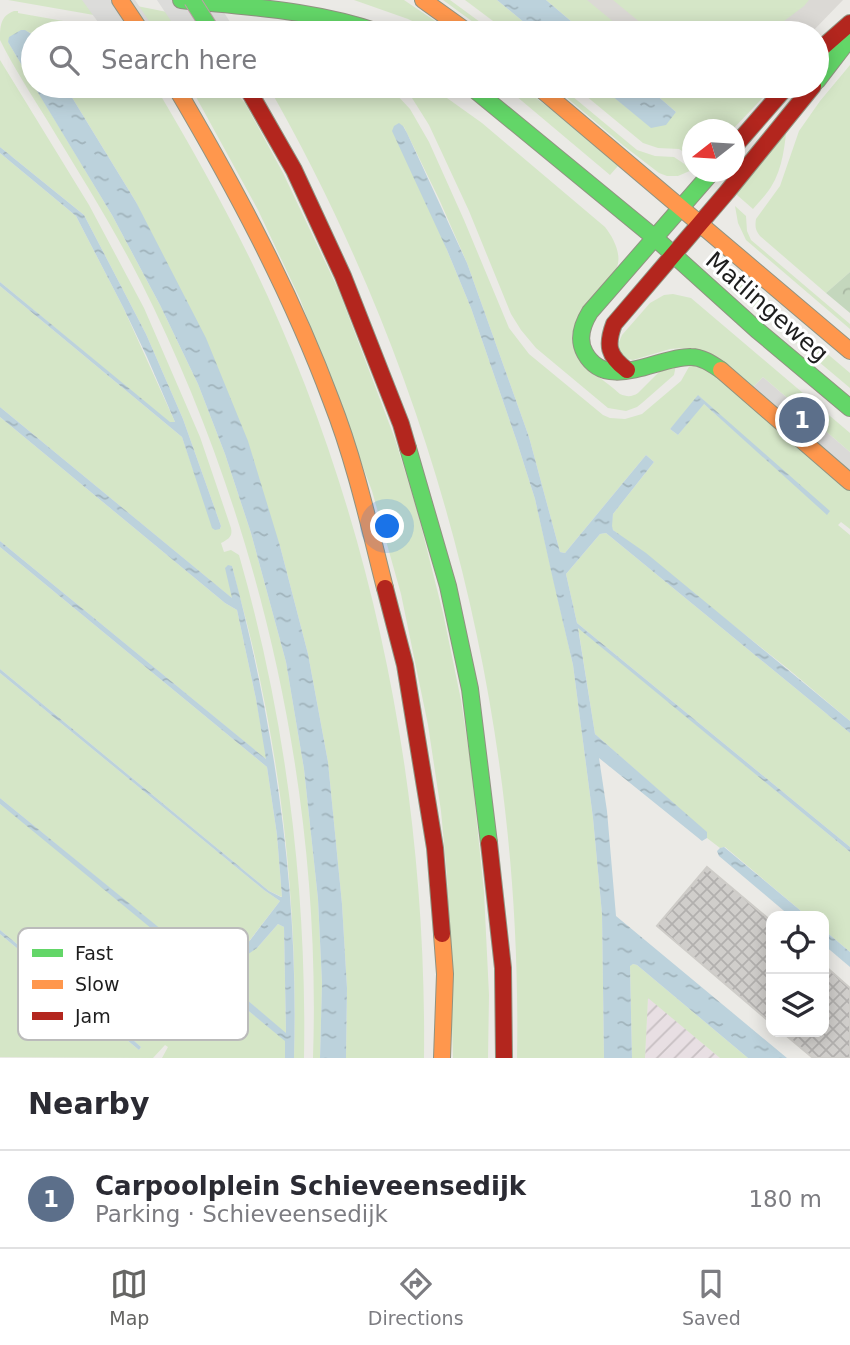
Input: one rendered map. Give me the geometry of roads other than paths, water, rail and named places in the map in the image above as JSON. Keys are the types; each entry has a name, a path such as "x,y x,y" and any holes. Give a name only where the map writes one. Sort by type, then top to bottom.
{"main road":[{"path":"120,0 134,21"},
{"path":"181,0 297,12 343,21"},
{"path":"192,0 205,21"},
{"path":"424,0 453,21"},
{"path":"829,41 850,23"},
{"path":"829,65 850,38"},
{"path":"181,98 256,231 299,320 332,401 356,473 405,665 435,848 445,974 442,1058"},
{"path":"253,98 293,170 343,276 401,424 448,586 470,689 484,793 503,968 504,1058"},
{"name":"Matlingeweg","path":"484,98 673,255 850,408"},
{"name":"Matlingeweg","path":"551,98 850,351"},
{"path":"745,134 776,98"},
{"path":"627,370 615,360 609,346 609,336 614,324 803,98"},
{"path":"703,182 590,312 581,329 580,339 587,358 603,371 613,372 688,356 710,362 850,482"}],"water":[{"path":"497,0 546,0 571,21 522,21"},
{"path":"21,30 21,64 8,42 9,37"},
{"path":"41,98 72,98 136,202 206,338 248,441 280,546 308,654 328,762 342,904 347,988 346,1058 320,1058 322,983 318,899 304,769 286,662 251,533 198,384 112,215"},
{"path":"615,98 660,98 676,112 666,125 651,128"},
{"path":"399,123 407,133 467,263 529,437 560,552 565,553 646,455 654,462 613,514 613,530 646,553 850,721 850,733 606,533 600,534 566,574 577,623 850,847 850,852 578,628 595,734 707,832 707,838 702,841 599,758 607,811 616,916 787,1058 748,1058 633,964 630,966 632,1058 604,1058 602,914 593,818 573,665 535,499 517,442 471,308 392,131"},
{"path":"0,147 84,215 146,334 183,419 220,529 212,528 182,437 0,286 0,282 170,422 175,422 123,307 76,216 0,153"},
{"path":"698,395 830,511 827,515 704,404 678,435 670,429"},
{"path":"0,407 232,598 225,568 232,566 261,687 281,810 292,933 294,1058 285,1058 285,1041 248,1010 248,1001 286,1033 284,927 278,924 248,954 248,943 280,901 0,673 0,669 269,891 282,897 277,835 267,767 0,547 0,541 266,759 237,610 225,603 0,417"},
{"path":"0,798 160,928 151,928 0,804"},
{"path":"724,847 801,911 784,911 719,856 717,851"},
{"path":"0,930 18,945 18,949 0,934"},
{"path":"829,934 850,952 850,967 829,949"},
{"path":"127,1040 133,1040 141,1047 139,1050"}],"place":[{"name":"Carpoolplein Schieveensedijk","path":"802,420"}]}
